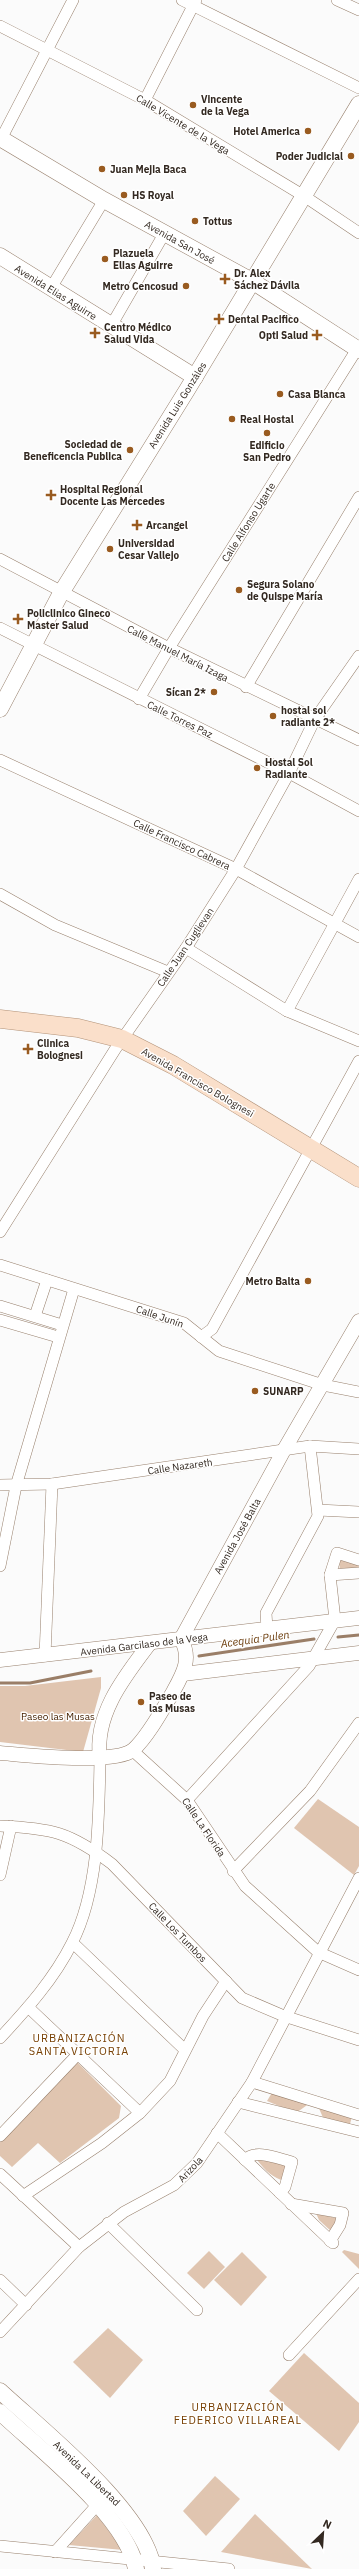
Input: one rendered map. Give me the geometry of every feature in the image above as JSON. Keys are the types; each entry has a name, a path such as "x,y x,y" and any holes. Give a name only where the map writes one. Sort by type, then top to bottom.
{"main road":[{"name":"Avenida Luis Gonzáles","path":"0,709 61,592 195,377 359,104"},
{"name":"Avenida San José","path":"0,139 164,234 252,281 359,348"},
{"name":"Avenida Elias Aguirre","path":"0,256 195,377"},
{"name":"Avenida Francisco Bolognesi","path":"0,1010 79,1018 180,1059 314,1144 359,1178"},
{"name":"Avenida Francisco Bolognesi","path":"0,1019 78,1028 124,1036"},
{"name":"Avenida Francisco Bolognesi","path":"314,1144 359,1164"},
{"name":"Avenida La Libertad","path":"0,2391 86,2471 128,2515 139,2532 153,2565"},
{"name":"Avenida La Libertad","path":"0,2412 98,2504 130,2548 135,2564"},
{"path":"75,2482 86,2471"}],"street":[{"path":"0,139 73,0"},
{"path":"182,0 195,3 359,88"},
{"path":"337,0 359,10"},
{"path":"145,100 195,3"},
{"name":"Calle Vicente de la Vega","path":"0,26 145,100 304,196 359,233"},
{"path":"51,288 104,200"},
{"path":"111,326 164,234"},
{"name":"Calle Alfonso Ugarte","path":"139,699 169,648 359,348"},
{"path":"246,687 359,497"},
{"name":"Calle Manuel María Izaga","path":"0,559 246,687 359,740"},
{"name":"Calle Torres Paz","path":"0,628 32,646 290,773 359,811"},
{"name":"Calle Juan Cuglievan","path":"0,1232 124,1036 186,948 236,869 290,773 315,719 359,656"},
{"name":"Calle Francisco Cabrera","path":"0,760 236,869 359,937"},
{"path":"287,1011 359,879"},
{"path":"0,894 55,925 168,972"},
{"path":"186,948 287,1011 359,1041"},
{"path":"201,1337 212,1328 359,1061"},
{"name":"Calle Junín","path":"0,1265 184,1323 219,1351 323,1385 359,1392"},
{"path":"35,1316 47,1280"},
{"path":"0,1566 3,1538 16,1486 58,1337 74,1288"},
{"path":"0,1306 62,1325"},
{"name":"Avenida José Balta","path":"181,1639 284,1450 359,1321"},
{"path":"1,1324 58,1337"},
{"path":"267,1629 266,1613 318,1516 310,1446"},
{"name":"Calle Nazareth","path":"0,1485 16,1486 52,1484 310,1446 359,1449"},
{"path":"45,1656 52,1484"},
{"path":"318,1510 359,1512"},
{"path":"187,1800 304,1672 320,1650 336,1620 330,1575 337,1553 359,1560"},
{"path":"330,1575 359,1573"},
{"name":"Avenida Garcilaso de la Vega","path":"0,1660 45,1656 150,1642 359,1618"},
{"path":"0,1752 100,1758 118,1756 132,1750 154,1722 183,1674 187,1656 181,1639"},
{"path":"0,2038 49,1981 72,1943 87,1896 95,1852 100,1758 98,1741 105,1714 124,1679 150,1642"},
{"path":"183,1674 359,1653"},
{"path":"233,1871 310,1791 359,1723"},
{"name":"Calle La Florida","path":"132,1750 187,1800 233,1871 245,1886 318,1952 359,1970"},
{"path":"0,1875 5,1826"},
{"name":"Calle Los Tumbos","path":"5,1826 33,1826 60,1832 95,1852 112,1864 242,1998 284,2016 359,2040"},
{"name":"Arizola","path":"0,2332 79,2247 108,2223 186,2176 252,2082 284,2016 359,1878"},
{"path":"72,1943 185,2050"},
{"path":"23,2196 102,2143 140,2113 170,2081 185,2050 226,1981"},
{"path":"28,2007 140,2113"},
{"path":"0,2136 78,2054"},
{"path":"252,2082 359,2115"},
{"path":"238,2102 359,2132"},
{"path":"305,2118 317,2103"},
{"path":"217,2133 246,2160 291,2204 331,2242 340,2225 343,2213 291,2204"},
{"path":"246,2160 249,2156 257,2155 292,2162 285,2187 280,2193"},
{"path":"0,2174 79,2247"},
{"path":"108,2223 197,2310"},
{"path":"289,2355 359,2279"},
{"path":"0,2280 26,2305"},
{"path":"56,2552 98,2504"},
{"path":"0,2546 56,2552 135,2564 229,2569"}],"green space":[{"path":"339,1559 359,1564 359,1572 340,1572"},
{"name":"Paseo las Musas","path":"101,1677 101,1688 83,1752 0,1742 0,1686 25,1686"},
{"path":"318,1799 359,1827 359,1866 354,1875 294,1828"},
{"path":"77,2062 121,2106 119,2118 60,2163 38,2143 12,2167 0,2156 0,2140"},
{"path":"273,2091 310,2103 296,2113 267,2101"},
{"path":"318,2106 352,2117 349,2127 324,2120"},
{"path":"255,2157 287,2165 284,2179 281,2180 269,2173"},
{"path":"316,2213 339,2219 332,2232 319,2220"},
{"path":"344,2250 359,2254 359,2269 342,2252"},
{"path":"209,2251 225,2267 204,2289 187,2273"},
{"path":"242,2252 267,2277 241,2306 214,2280"},
{"path":"108,2328 143,2360 110,2398 73,2362"},
{"path":"304,2353 359,2403 359,2422 339,2451 269,2391"},
{"path":"215,2476 240,2499 206,2536 183,2511"},
{"path":"255,2514 312,2569 221,2552"},
{"path":"97,2515 123,2550 69,2545"}],"waterway":[{"name":"Acequia Pulen","path":"338,1637 359,1635"},
{"name":"Acequia Pulen","path":"199,1656 314,1639"},
{"name":"Acequia Pulen","path":"0,1683 30,1683 91,1671"}],"place":[{"name":"Vincente de la Vega","path":"193,105"},
{"name":"Hotel America","path":"308,131"},
{"name":"Poder Judicial","path":"351,156"},
{"name":"Juan Mejia Baca","path":"102,169"},
{"name":"HS Royal","path":"124,195"},
{"name":"Tottus","path":"195,221"},
{"name":"Plazuela Elias Aguirre","path":"105,259"},
{"name":"Dr. Alex Sáchez Dávila","path":"225,279"},
{"name":"Metro Cencosud","path":"186,286"},
{"name":"Dental Pacifico","path":"219,319"},
{"name":"Centro Médico Salud Vida","path":"95,333"},
{"name":"Opti Salud","path":"317,335"},
{"name":"Casa Blanca","path":"280,394"},
{"name":"Real Hostal","path":"232,419"},
{"name":"Edificio San Pedro","path":"267,433"},
{"name":"Sociedad de Beneficencia Publica","path":"130,450"},
{"name":"Hospital Regional Docente Las Mercedes","path":"51,495"},
{"name":"Arcangel","path":"137,525"},
{"name":"Universidad Cesar Vallejo","path":"110,549"},
{"name":"Segura Solano de Quispe María","path":"239,590"},
{"name":"Policlinico Gineco Master Salud","path":"18,619"},
{"name":"Sícan 2*","path":"214,692"},
{"name":"hostal sol radiante 2*","path":"273,716"},
{"name":"Hostal Sol Radiante","path":"257,768"},
{"name":"Clinica Bolognesi","path":"28,1049"},
{"name":"Metro Balta","path":"308,1281"},
{"name":"SUNARP","path":"255,1391"},
{"name":"Paseo de las Musas","path":"141,1702"}],"district":[{"name":"URBANIZACIÓN SANTA VICTORIA","path":"79,2044"},
{"name":"URBANIZACIÓN FEDERICO VILLAREAL","path":"238,2413"}]}
